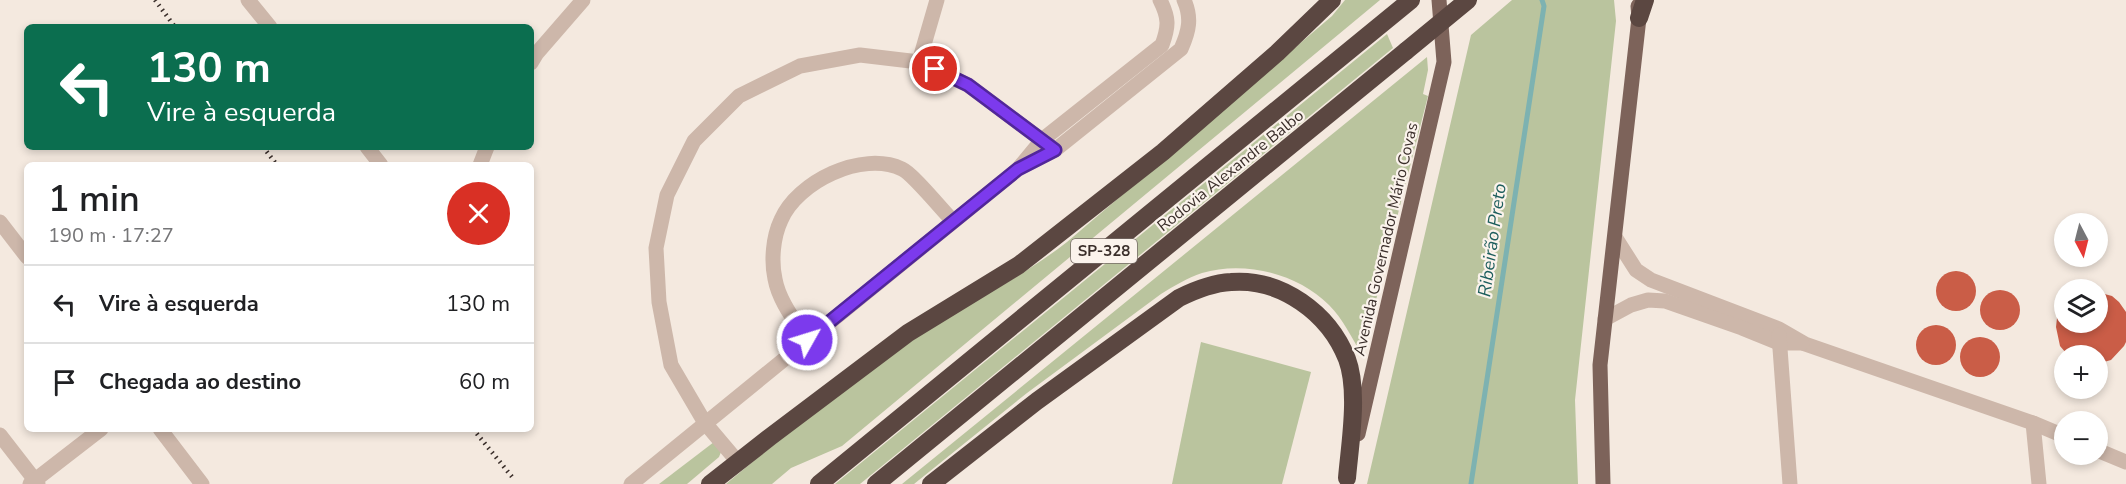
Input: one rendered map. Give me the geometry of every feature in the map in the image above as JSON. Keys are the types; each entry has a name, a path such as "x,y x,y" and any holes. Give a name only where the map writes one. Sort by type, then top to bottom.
{"highway":[{"path":"710,484 908,333 1019,265 1163,152 1277,53 1332,0"},
{"name":"Rodovia Alexandre Balbo","path":"819,484 1411,0"},
{"name":"Rodovia Alexandre Balbo","path":"876,484 1468,0"},
{"path":"1639,18 1645,0"},
{"path":"931,484 1037,401 1179,298 1195,290 1232,282 1269,286 1302,301 1329,327 1347,359 1353,396 1347,481"}],"main road":[{"name":"Avenida Governador Mário Covas","path":"1347,481 1444,62 1439,0"},
{"path":"1603,484 1600,365 1639,18 1637,0"}],"street":[{"path":"248,0 268,24"},
{"path":"534,58 583,0"},
{"path":"919,62 937,0"},
{"path":"1018,169 1042,140 1162,45 1168,30 1167,13 1160,0"},
{"path":"631,484 1018,169 1055,150 1181,49 1189,30 1189,11 1184,0"},
{"path":"738,462 705,423 671,365 658,302 656,248 667,195 694,141 739,96 800,66 860,55 919,62 968,85 1055,150"},
{"path":"369,150 379,162"},
{"path":"807,340 780,297 774,278 775,237 781,219 792,202 807,189 849,165 873,163 890,165 904,169 953,221"},
{"path":"0,222 24,253"},
{"path":"1615,237 1636,270 1651,280 1779,336"},
{"path":"1605,319 1648,300 1665,300 1742,327 1805,344 2054,432"},
{"path":"1779,336 1790,484"},
{"path":"2033,423 2040,484"},
{"path":"0,435 35,483 97,432"},
{"path":"162,432 202,484"},
{"path":"2108,455 2126,462"}],"green space":[{"path":"1345,0 1380,0 842,446 791,468 772,484 726,484 865,374 932,327 1067,242 1332,16"},
{"path":"1512,0 1614,0 1616,21 1575,400 1578,484 1367,484 1471,35"},
{"path":"1387,34 1393,48 860,484 835,484"},
{"path":"1427,57 1428,70 1423,94 1428,96 1362,355 1334,310 1302,285 1270,272 1253,269 1219,269 1202,273 1161,294 1027,393 914,484 902,484"},
{"path":"1201,342 1311,372 1282,484 1172,484"},
{"path":"714,442 721,452 719,457 687,484 659,484"}],"building":[{"path":"1956,271 1970,277 1976,291 1970,305 1956,311 1942,305 1936,291 1942,277"},
{"path":"2000,290 2014,296 2020,310 2014,324 2000,330 1986,324 1980,310 1986,296"},
{"path":"2108,295 2119,302 2126,312 2126,342 2111,360 2108,361 2108,345 2060,345 2057,333 2108,333"},
{"path":"1936,325 1950,331 1956,345 1950,359 1936,365 1922,359 1916,345 1922,331"},
{"path":"1980,337 1994,343 2000,357 1994,371 1980,377 1966,371 1960,357 1966,343"}],"waterway":[{"name":"Ribeirão Preto","path":"1471,484 1544,6 1542,0"}],"railway":[{"path":"155,0 173,24"},
{"path":"265,150 275,162"},
{"path":"475,432 513,478"}],"route":[{"path":"807,340 1018,169 1055,150 968,85 935,69"}]}
